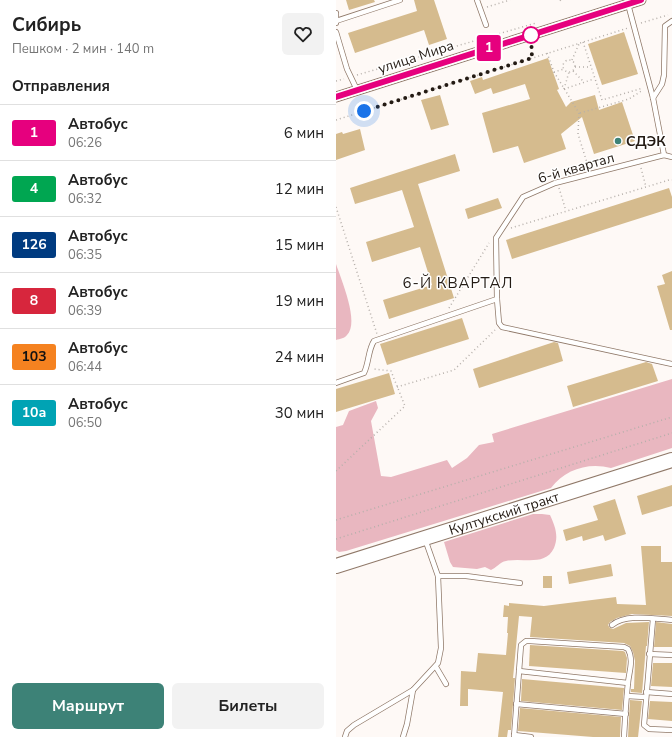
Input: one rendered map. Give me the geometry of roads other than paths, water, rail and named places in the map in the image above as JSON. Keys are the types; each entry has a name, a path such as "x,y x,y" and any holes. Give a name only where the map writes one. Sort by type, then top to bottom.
{"main road":[{"name":"Култукский тракт","path":"336,565 672,460"}],"street":[{"name":"улица Мира","path":"336,97 641,0"}],"lane":[{"path":"336,13 336,22 400,0"},
{"path":"477,0 486,25"},
{"path":"628,4 653,98 664,155 672,157"},
{"path":"653,98 662,84 664,75 665,26 672,21"},
{"path":"336,32 347,69 357,90"},
{"name":"6-й квартал","path":"664,155 558,182 523,197 496,238 497,299 499,323 502,327 672,364"},
{"path":"336,383 364,373 371,346 374,341 497,299"},
{"path":"345,737 350,728 413,690 436,667 440,658 441,648 438,576 425,537"},
{"path":"438,576 466,576 520,583"},
{"path":"612,625 623,618 672,620"},
{"path":"653,619 644,726 649,729 672,730"},
{"path":"531,737 514,736 521,645 526,641 624,647 628,649 631,669 628,683 624,737"},
{"path":"649,654 672,655"},
{"path":"436,667 446,684"},
{"path":"519,671 628,683"},
{"path":"403,737 407,724 413,690"},
{"path":"627,696 672,694"},
{"path":"516,704 626,714"}],"place":[{"name":"СДЭК","path":"618,141"}],"district":[{"name":"6-Й КВАРТАЛ","path":"458,283"}]}
